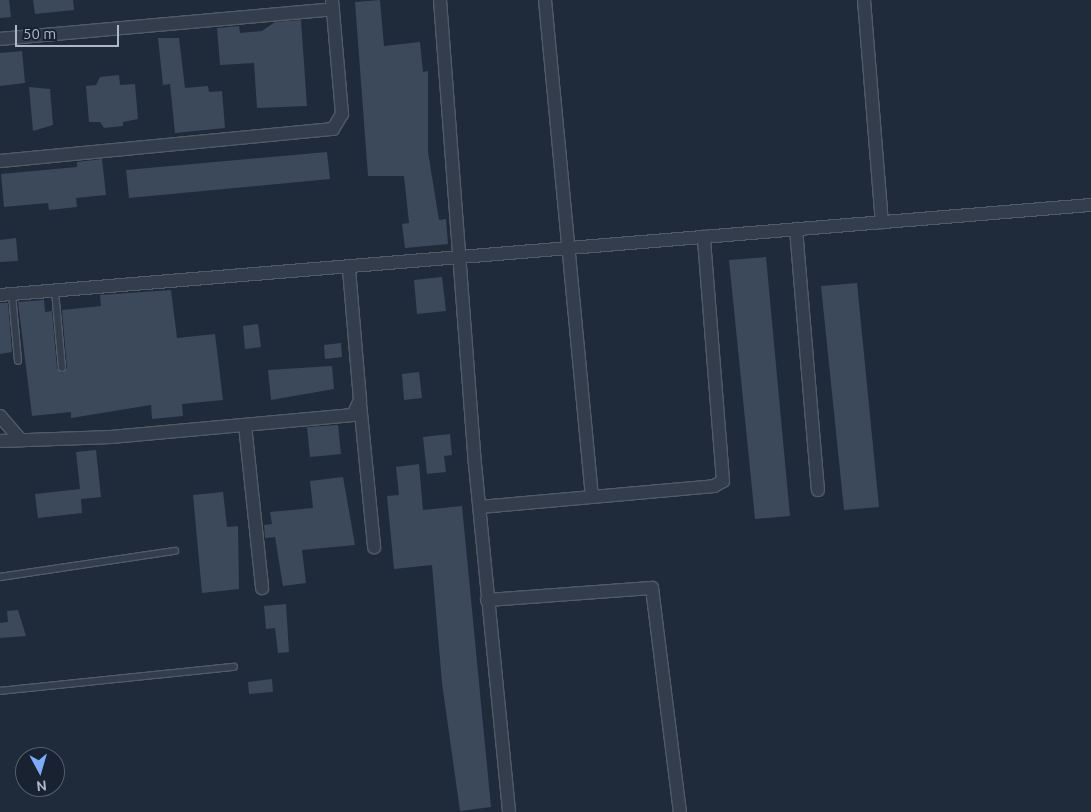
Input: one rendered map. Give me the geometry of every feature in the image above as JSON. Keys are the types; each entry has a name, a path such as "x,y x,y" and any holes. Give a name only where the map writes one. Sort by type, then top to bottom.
{"street":[{"path":"440,0 487,600 509,812"},
{"path":"545,0 592,494"},
{"path":"864,0 882,222"},
{"path":"0,39 332,5 342,114 333,129 0,161"},
{"path":"6,294 349,268 1091,204"},
{"path":"796,229 818,490"},
{"path":"480,507 592,494 714,486 722,480 704,237"},
{"path":"349,268 374,547"},
{"path":"0,441 245,425 347,416 357,412 360,400"},
{"path":"0,416 21,440"},
{"path":"245,425 262,588"},
{"path":"487,600 652,588 680,812"}],"lane":[{"path":"55,291 62,368"},
{"path":"6,294 18,361"},
{"path":"0,577 175,551"},
{"path":"0,691 234,667"}],"building":[{"path":"0,0 9,0 11,17 0,18"},
{"path":"33,0 73,0 74,10 35,14"},
{"path":"380,0 384,46 420,42 423,72 428,71 428,152 439,220 446,219 448,244 405,248 402,224 409,223 404,176 368,176 355,2"},
{"path":"301,20 307,106 257,108 254,63 220,65 217,28 239,26 240,33 262,31 275,22"},
{"path":"158,38 179,38 185,88 208,86 209,92 222,91 225,128 175,133 170,84 163,85"},
{"path":"22,51 25,83 0,86 0,53"},
{"path":"119,75 120,85 135,84 138,119 123,122 123,126 104,128 100,122 89,122 86,86 96,85 100,77"},
{"path":"29,87 50,89 53,125 33,131"},
{"path":"327,152 330,179 129,198 126,170"},
{"path":"102,159 106,195 76,198 77,207 49,210 48,203 4,207 1,174 77,167 77,162"},
{"path":"16,238 18,261 0,262 0,240"},
{"path":"766,257 790,516 755,519 729,260"},
{"path":"442,277 446,311 417,314 414,280"},
{"path":"857,283 879,507 844,510 821,286"},
{"path":"171,290 177,338 215,334 223,400 182,404 183,416 152,419 151,405 71,418 71,412 32,416 18,302 44,300 45,312 52,311 57,368 62,373 67,368 62,310 101,306 100,295"},
{"path":"0,303 8,303 12,352 0,354"},
{"path":"258,324 261,347 245,349 243,326"},
{"path":"341,343 342,357 325,359 324,345"},
{"path":"332,366 334,389 271,400 268,370"},
{"path":"419,372 422,398 404,400 402,374"},
{"path":"338,425 341,454 310,457 307,427"},
{"path":"450,434 452,455 444,456 446,472 427,474 423,437"},
{"path":"96,450 101,497 81,499 82,513 38,518 35,494 80,489 76,452"},
{"path":"419,464 423,510 462,506 491,807 460,811 442,683 432,565 394,569 387,496 399,495 396,467"},
{"path":"343,477 355,545 302,550 306,583 283,586 275,537 265,538 264,525 272,524 270,512 313,508 310,481"},
{"path":"223,492 227,527 238,526 239,589 202,593 193,495"},
{"path":"286,604 289,652 278,653 275,628 266,629 264,606"},
{"path":"18,610 26,636 0,638 0,623 8,622 7,611"},
{"path":"272,679 273,692 249,694 248,682"}]}
